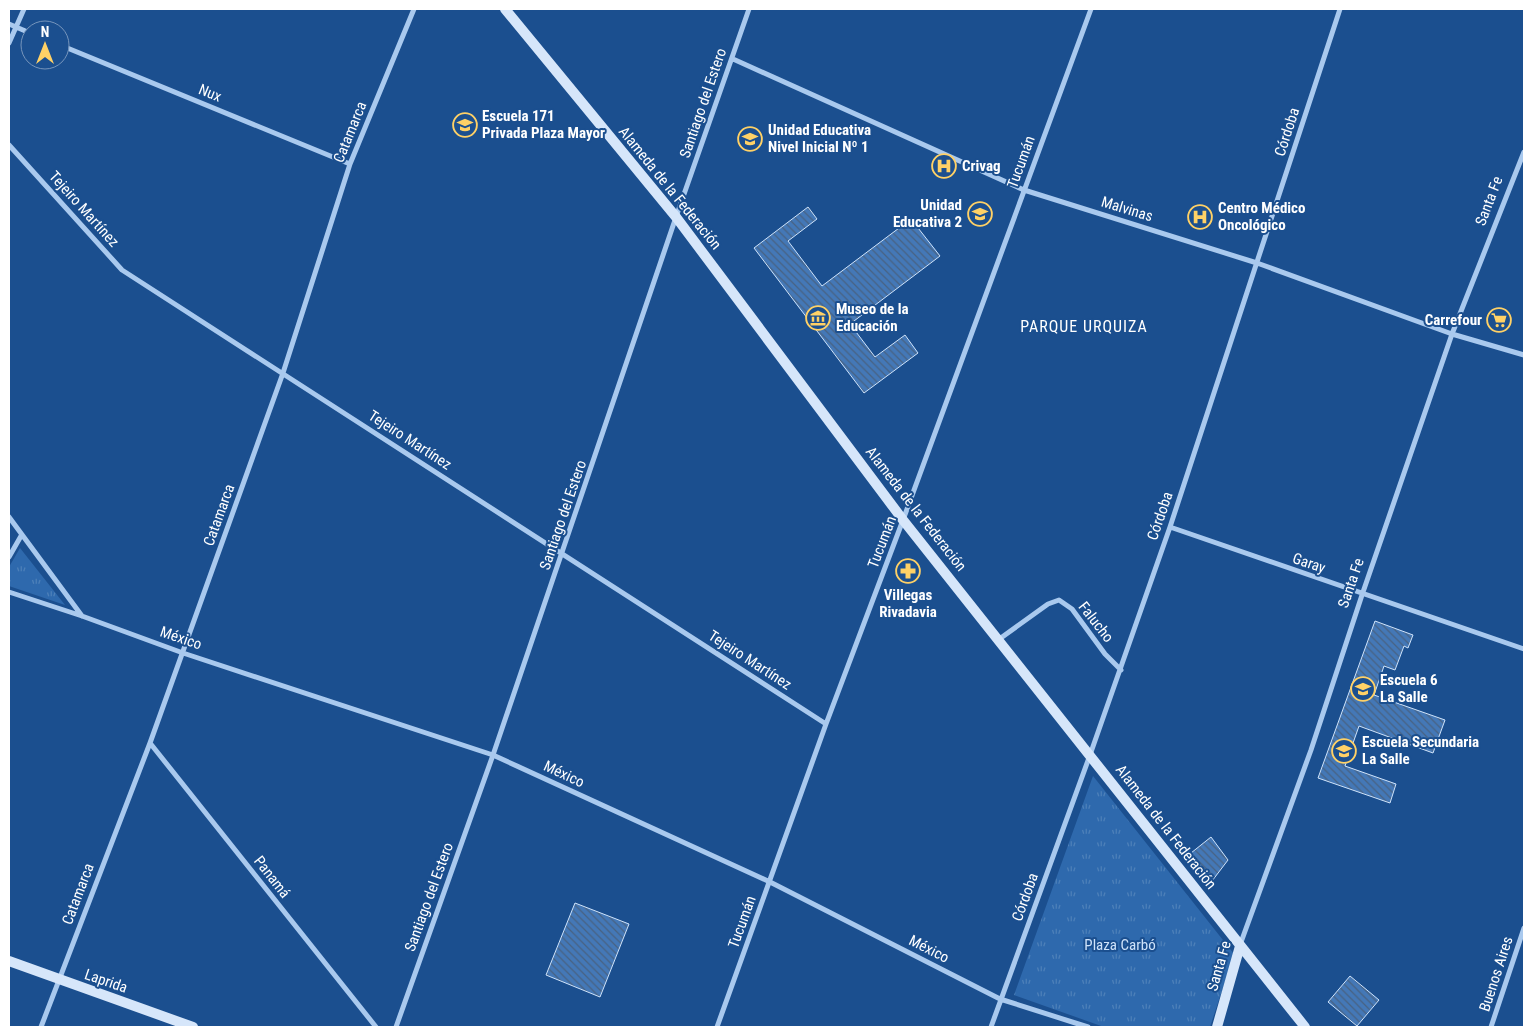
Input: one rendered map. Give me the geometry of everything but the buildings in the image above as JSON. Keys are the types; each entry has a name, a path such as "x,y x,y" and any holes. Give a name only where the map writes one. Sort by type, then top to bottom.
{"street":[{"path":"9,43 24,9"},
{"name":"Catamarca","path":"41,1027 183,653 283,373 350,164 414,9"},
{"name":"Alameda de la Federación","path":"505,9 676,217 904,520 1304,1027"},
{"name":"Santiago del Estero","path":"396,1027 493,755 676,217 749,9"},
{"name":"Tucumán","path":"717,1027 826,724 904,520 1090,9"},
{"name":"Córdoba","path":"991,1027 1090,755 1170,527 1340,9"},
{"path":"9,24 20,29"},
{"name":"Nux","path":"70,49 350,164"},
{"name":"Malvinas","path":"733,59 1024,190 1257,263 1452,334 1524,355"},
{"name":"Tejeiro Martínez","path":"9,145 122,270 826,724"},
{"name":"Santa Fe","path":"1217,1027 1240,946 1311,750 1452,334 1524,152"},
{"path":"9,517 21,536 82,616"},
{"name":"Garay","path":"1170,527 1362,595 1524,649"},
{"path":"9,557 21,536"},
{"name":"México","path":"9,592 82,616 183,653 493,755 770,882 1000,999 1088,1027"},
{"name":"Falucho","path":"998,640 1048,604 1059,600 1072,609 1105,654 1120,670"},
{"name":"Panamá","path":"150,743 376,1027"},
{"name":"Buenos Aires","path":"1491,1027 1524,928"},
{"name":"Laprida","path":"9,961 194,1027"}],"green space":[{"path":"20,548 65,605 9,586 9,567"},
{"name":"Plaza Carbó","path":"1093,776 1234,954 1210,1027 1104,1027 1014,995"}],"place":[{"name":"Escuela 171 Privada Plaza Mayor","path":"465,125"},
{"name":"Unidad Educativa Nivel Inicial Nº 1","path":"750,139"},
{"name":"Crivag","path":"944,166"},
{"name":"Unidad Educativa 2","path":"980,214"},
{"name":"Centro Médico Oncológico","path":"1200,217"},
{"name":"Museo de la Educación","path":"818,318"},
{"name":"Carrefour","path":"1499,320"},
{"name":"Villegas Rivadavia","path":"908,571"},
{"name":"Escuela 6 La Salle","path":"1363,689"},
{"name":"Escuela Secundaria La Salle","path":"1344,751"}],"district":[{"name":"PARQUE URQUIZA","path":"1084,326"}]}
